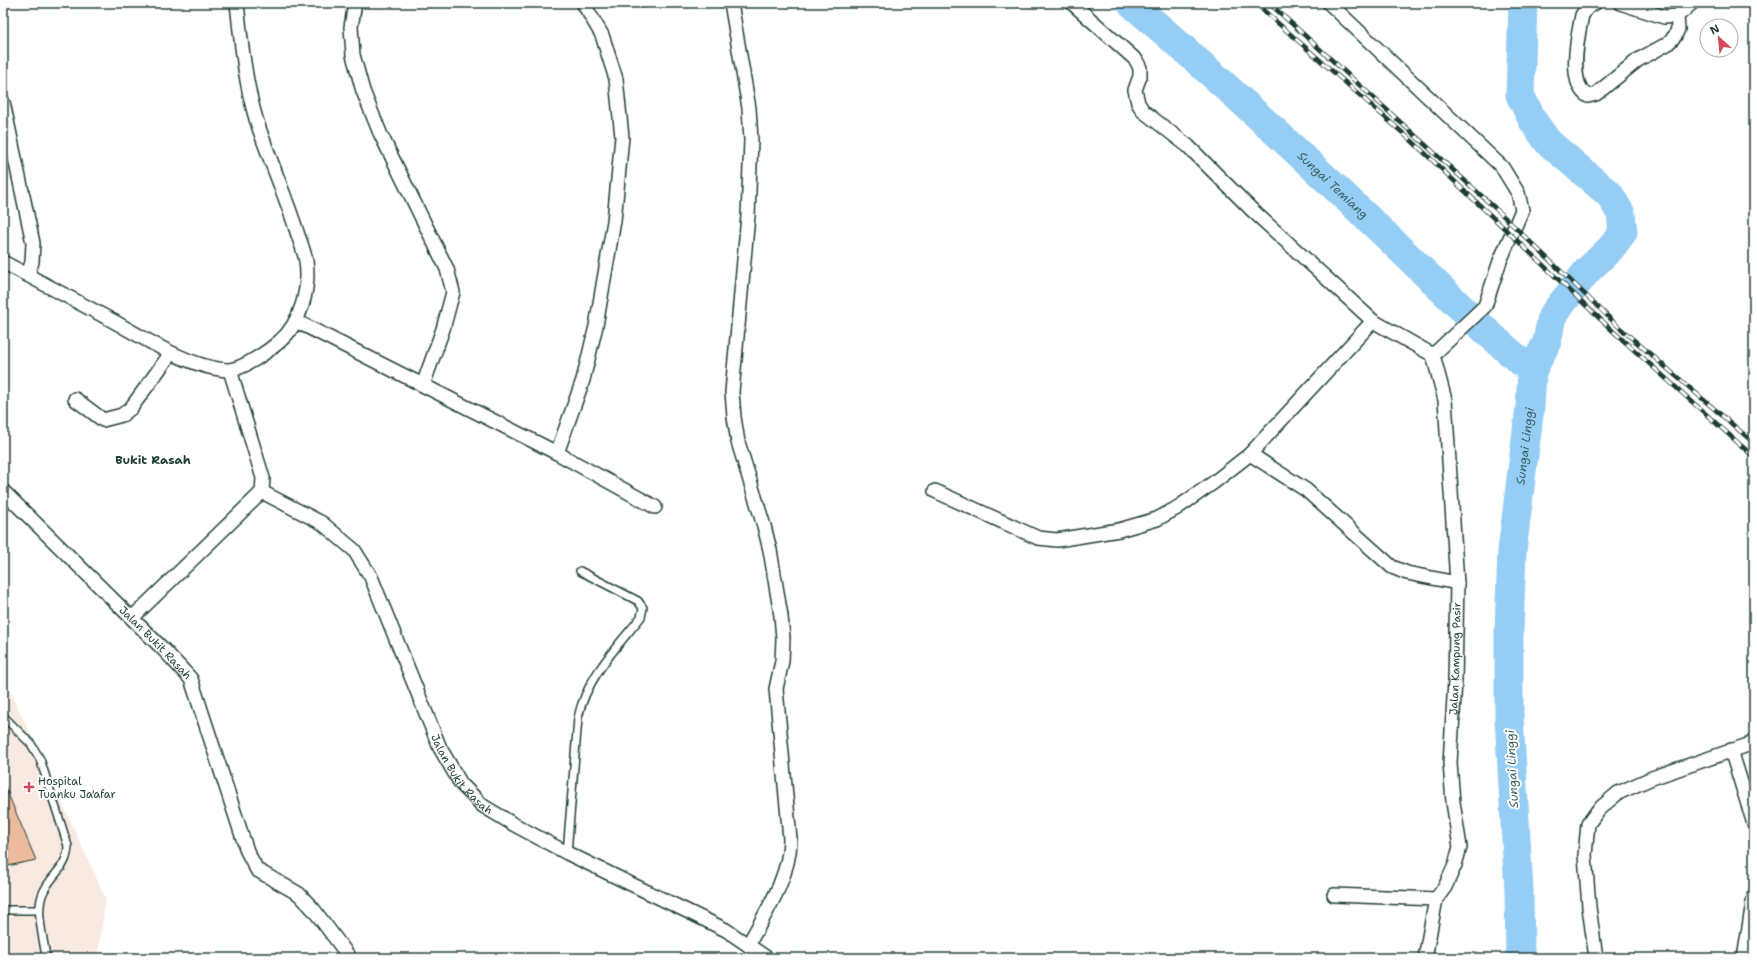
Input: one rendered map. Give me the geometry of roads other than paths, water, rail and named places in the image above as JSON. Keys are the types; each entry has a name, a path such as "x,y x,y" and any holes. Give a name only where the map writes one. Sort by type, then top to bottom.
{"street":[{"path":"3,262 171,353 204,365 230,370 248,363 269,350 287,334 296,321 306,287 306,261 286,197 256,119 251,99 236,3"},
{"path":"355,3 351,27 353,56 363,91 380,133 447,269 454,292 443,329 423,385"},
{"path":"557,453 583,380 596,326 614,221 622,137 616,79 602,35 583,3"},
{"path":"731,3 749,108 751,140 748,216 732,392 738,442 768,544 781,616 783,638 782,661 776,689 790,839 790,854 787,868 748,945"},
{"path":"1072,3 1136,60 1140,68 1140,76 1135,90 1138,103 1143,111 1188,146 1252,210 1373,321 1433,354 1485,306 1494,284 1500,261 1522,210 1518,193 1502,167 1330,3"},
{"path":"1595,3 1587,8 1582,15 1575,73 1583,93 1588,96 1596,94 1638,60 1667,44 1675,36 1678,29 1677,16"},
{"path":"1620,3 1664,17 1677,16 1692,3"},
{"path":"3,102 33,243 32,262 28,275"},
{"path":"296,321 557,453 655,507"},
{"path":"935,491 1038,538 1057,540 1119,530 1157,519 1177,508 1213,483 1250,454 1373,321"},
{"path":"74,399 103,420 122,415 131,408 171,353"},
{"name":"Jalan Kampung Pasir","path":"1425,958 1436,899 1445,887 1455,865 1460,847 1453,802 1450,763 1455,681 1457,583 1444,400 1433,354"},
{"path":"132,618 262,492 263,478 230,370"},
{"path":"1250,454 1306,490 1392,567 1406,573 1457,583"},
{"name":"Jalan Bukit Rasah","path":"3,491 132,618 191,679 247,851 257,870 299,894 314,910 350,958"},
{"name":"Jalan Bukit Rasah","path":"262,492 322,523 354,550 371,577 440,748 462,784 483,806 513,824 567,852 726,930 767,958"},
{"path":"1596,958 1588,907 1585,855 1588,824 1599,809 1618,793 1652,778 1748,745 1754,740"},
{"path":"1731,750 1754,824"},
{"path":"1334,895 1436,899"},
{"path":"1744,958 1754,896"}],"lane":[{"path":"567,852 578,718 581,702 606,660 641,617 643,608 638,601 580,571"},
{"path":"3,716 31,744 40,759 68,846 67,857 43,892 39,910 46,958"},
{"path":"3,910 39,910"}],"waterway":[{"name":"Sungai Temiang","path":"1131,3 1254,112 1472,318 1532,371"},
{"name":"Sungai Linggi","path":"1520,958 1519,891 1509,717 1509,631 1512,551 1530,407 1532,371 1547,342 1552,316 1587,271 1611,248 1623,232 1621,214 1610,195 1548,142 1533,121 1520,95 1523,3"}],"railway":[{"path":"1255,3 1413,142 1615,333 1754,457"},
{"path":"1269,3 1495,208 1620,328 1754,443"}],"place":[{"name":"Hospital Tuanku Ja'afar","path":"29,787"}],"district":[{"name":"Bukit Rasah","path":"153,460"}]}
